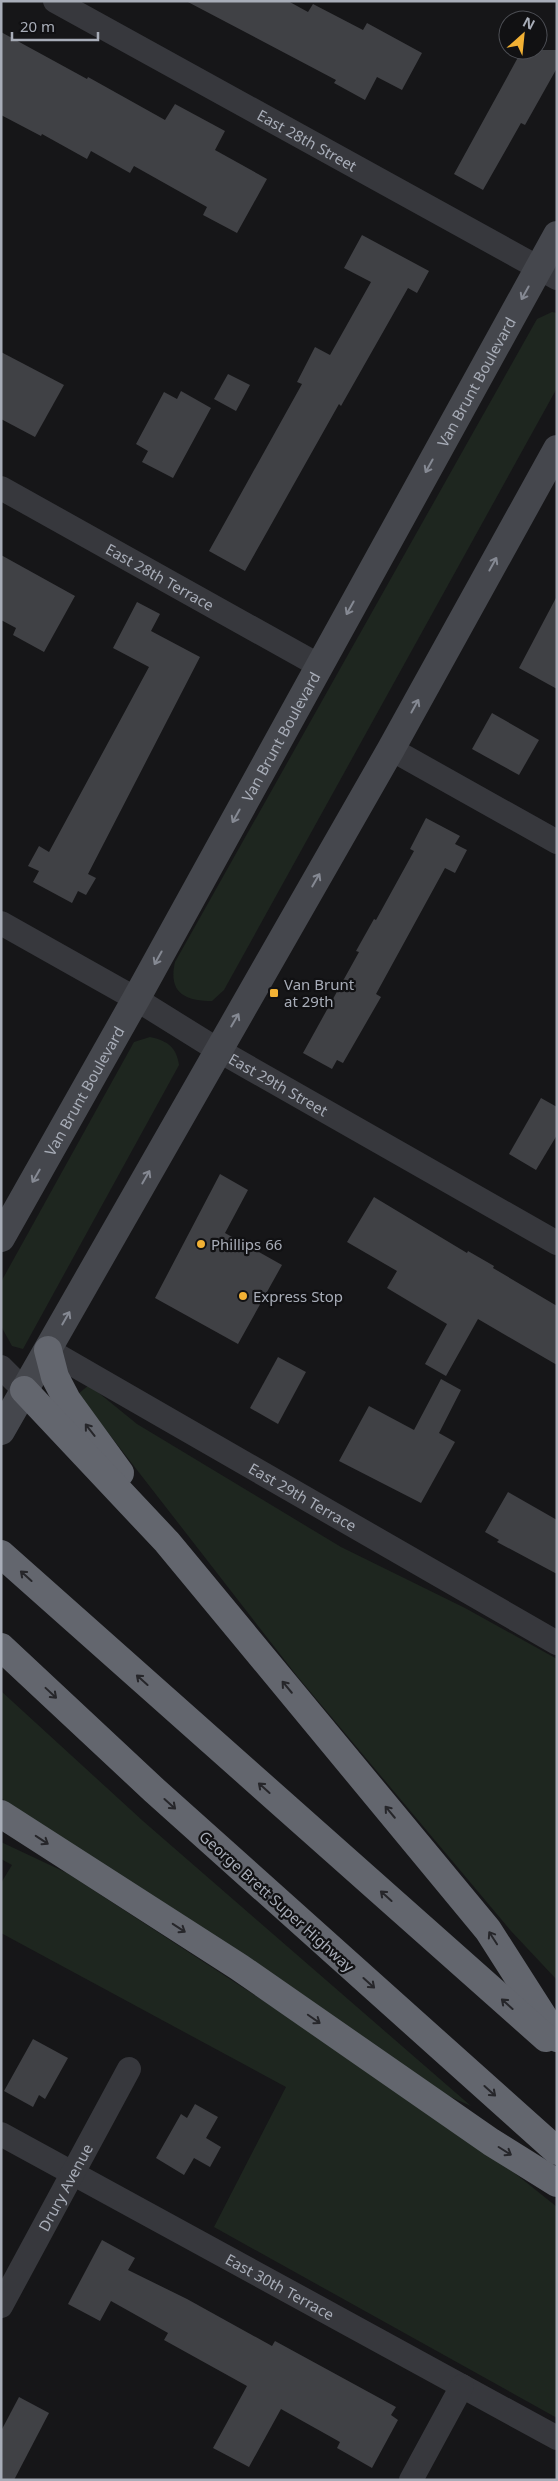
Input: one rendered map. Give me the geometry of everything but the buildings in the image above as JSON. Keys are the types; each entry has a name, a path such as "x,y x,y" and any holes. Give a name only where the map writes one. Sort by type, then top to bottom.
{"highway":[{"path":"48,1350 55,1377 67,1400 97,1439 167,1542"},
{"path":"24,1390 167,1542 488,1930 557,2038"},
{"path":"1,1554 557,2048"},
{"name":"George Brett Super Highway","path":"8,1653 154,1790 557,2151"},
{"path":"1,1814 239,1967 491,2142 557,2183"}],"main road":[{"name":"Van Brunt Boulevard","path":"1,1238 136,999 318,665 547,273 557,235"},
{"path":"1,1431 391,749 557,449"}],"street":[{"name":"East 28th Street","path":"55,1 547,273"},
{"name":"East 28th Terrace","path":"1,488 318,665"},
{"path":"391,749 557,842"},
{"name":"East 29th Street","path":"1,923 136,999 218,1050 557,1243"},
{"name":"East 29th Terrace","path":"48,1350 557,1643"},
{"path":"1,1366 24,1390"},
{"name":"Drury Avenue","path":"1,2306 129,2069"},
{"name":"East 30th Terrace","path":"1,2134 557,2438"},
{"path":"411,2480 462,2386"}],"shaded area":[{"path":"552,312 557,313 557,388 224,990 212,1001 202,1001 186,997 176,988 173,972 175,962 537,319"},
{"path":"150,1037 170,1046 176,1054 179,1065 23,1349 12,1346 1,1326 1,1282 134,1042"},
{"path":"89,1385 137,1424 341,1547 465,1608 557,1659 557,1980 511,1931 297,1676 78,1394"},
{"path":"1,1691 143,1821 471,2106 444,2094 132,1883 1,1798"},
{"path":"1,1842 67,1873 336,2048 492,2155 557,2207 557,2418 214,2227 286,2087 1,1933 1,1883 12,1865 1,1859"}],"place":[{"name":"Van Brunt at 29th","path":"274,993"},
{"name":"Phillips 66","path":"201,1244"},
{"name":"Express Stop","path":"243,1296"}]}
